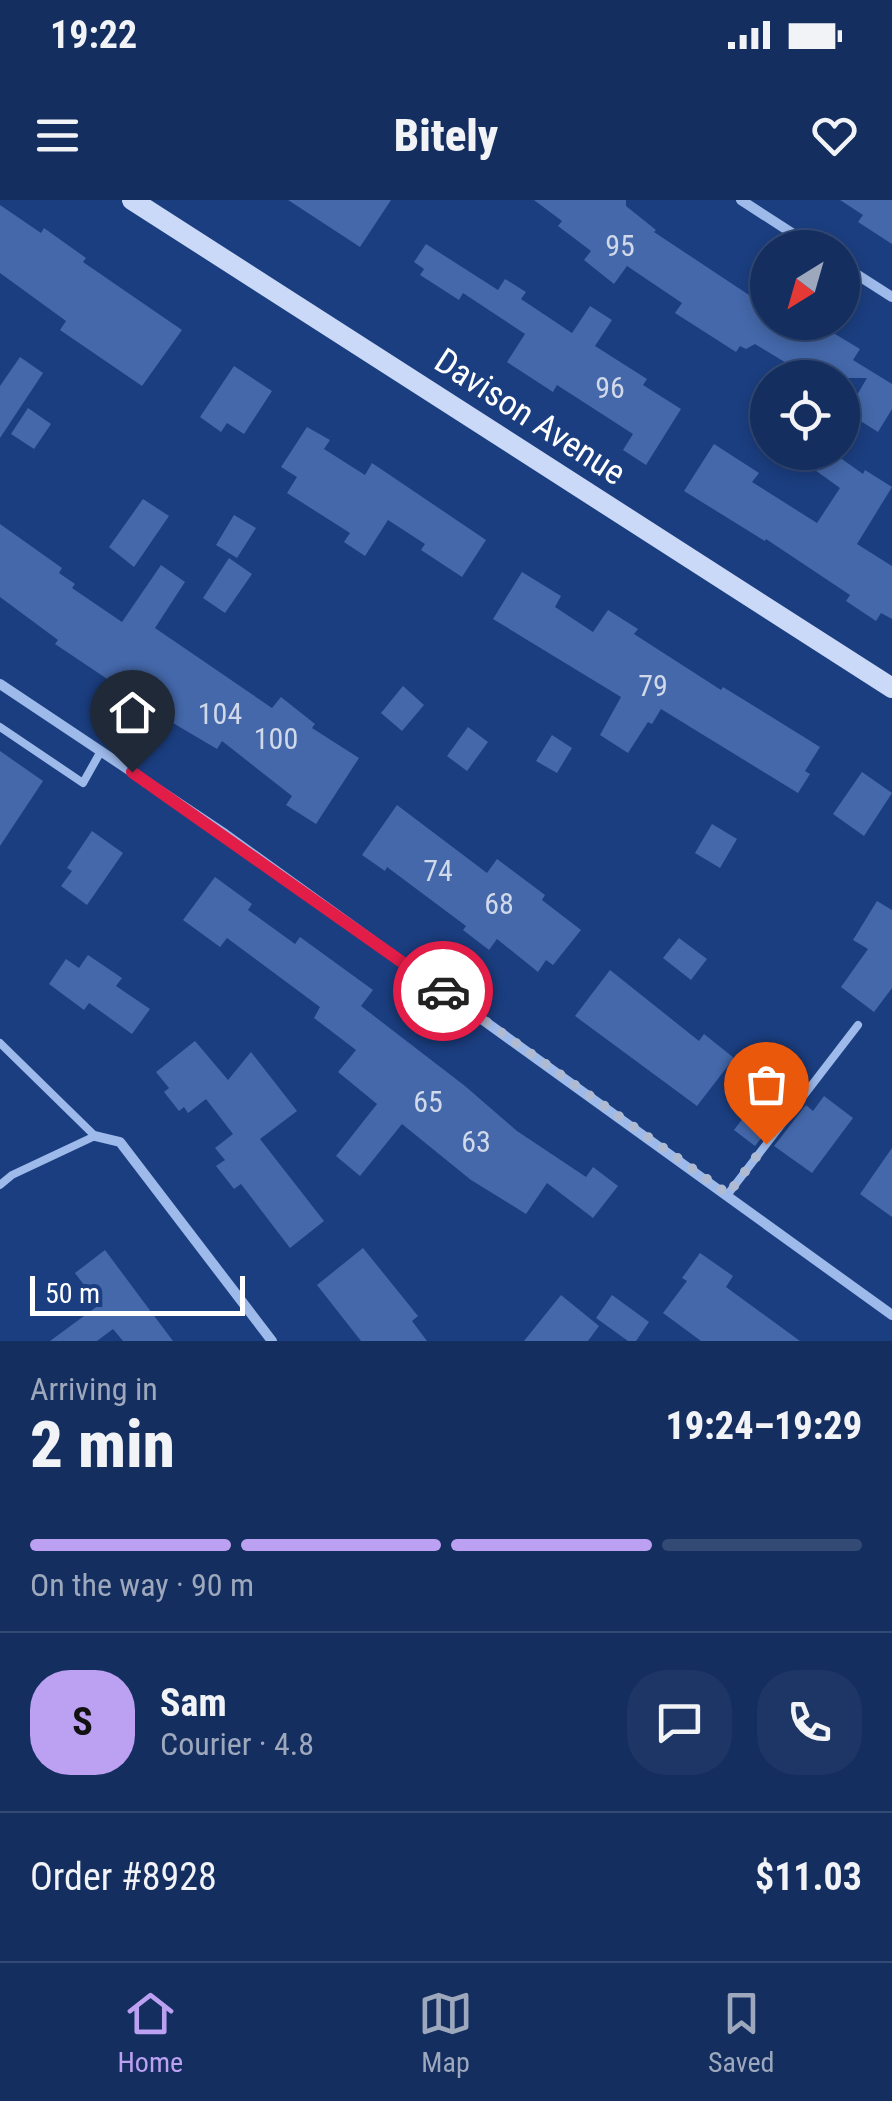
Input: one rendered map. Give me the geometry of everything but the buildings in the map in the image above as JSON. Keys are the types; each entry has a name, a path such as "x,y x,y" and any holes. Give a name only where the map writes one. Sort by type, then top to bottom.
{"main road":[{"name":"Davison Avenue","path":"132,200 892,688"}],"street":[{"path":"741,200 787,230"},
{"path":"860,277 892,297"},
{"path":"0,684 224,834 892,1314"},
{"path":"95,1136 120,1142 272,1341"}],"lane":[{"path":"0,728 83,783 101,751"},
{"path":"728,1194 858,1025"},
{"path":"0,1043 95,1136 12,1175 0,1185"}],"way so far":[{"path":"443,991 728,1194 766,1144"}],"route":[{"path":"132,772 443,991"}]}
